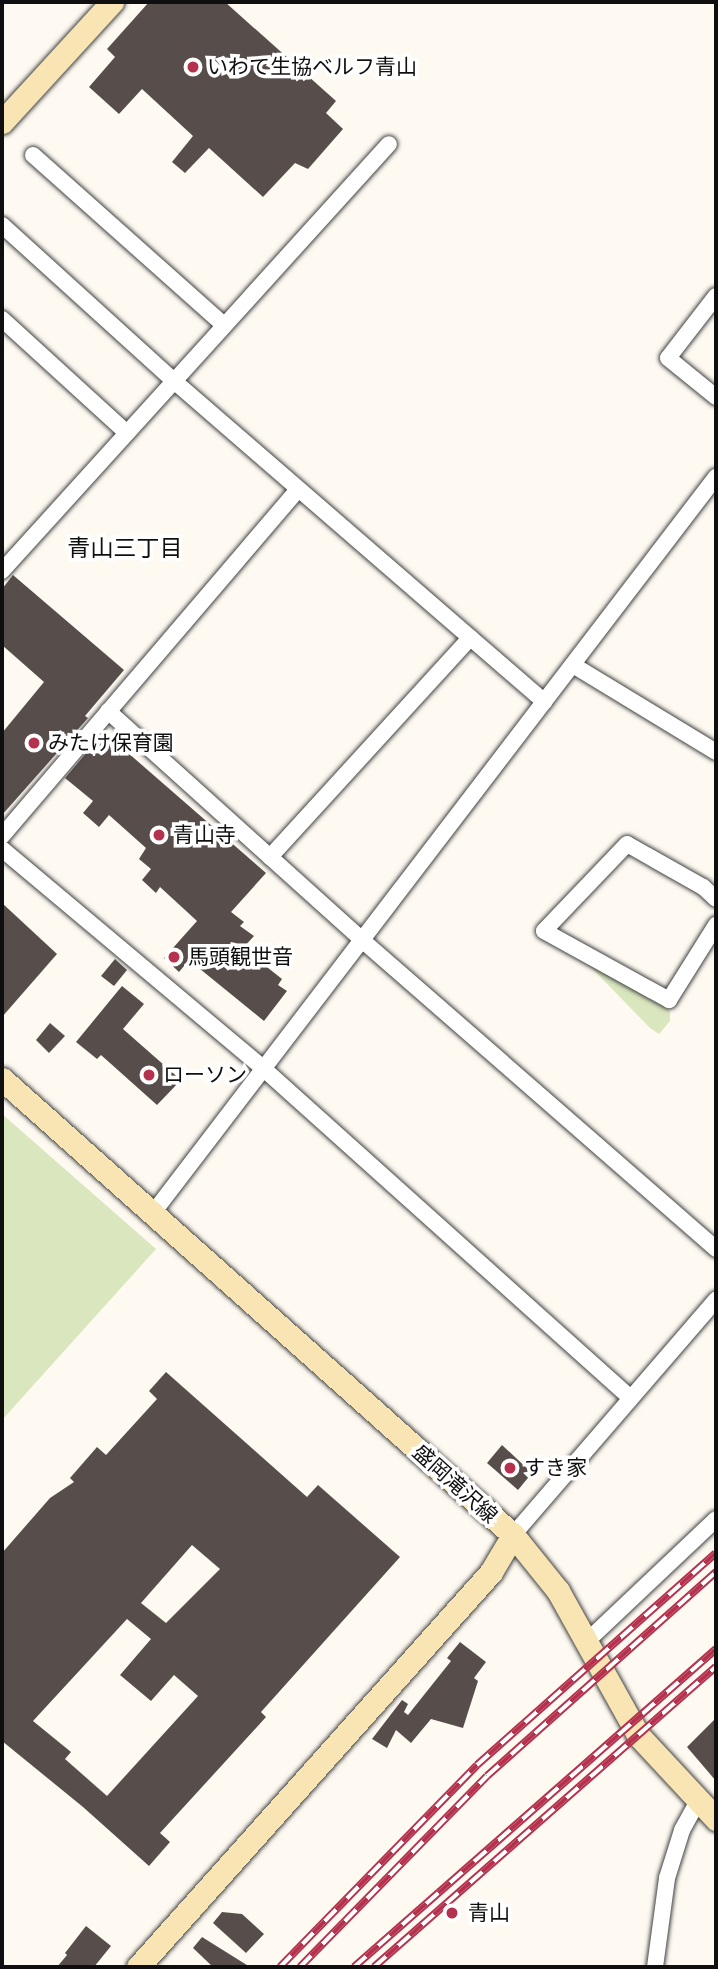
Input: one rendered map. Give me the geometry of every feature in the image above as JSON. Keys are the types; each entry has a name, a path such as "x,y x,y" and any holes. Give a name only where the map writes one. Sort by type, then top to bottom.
{"main road":[{"path":"2,122 110,2"},
{"name":"盛岡滝沢線","path":"2,1079 513,1535 491,1572 138,1967"},
{"path":"513,1535 558,1591 638,1735 716,1819"}],"street":[{"path":"4,563 127,433 389,144"},
{"path":"33,155 224,326"},
{"path":"2,225 174,380 544,702"},
{"path":"716,296 668,358 716,397"},
{"path":"2,319 127,433"},
{"path":"153,1213 716,477"},
{"path":"2,836 298,489"},
{"path":"270,857 470,638"},
{"path":"573,665 716,752"},
{"path":"108,711 362,940 716,1249"},
{"path":"716,899 704,887 627,844 544,931 669,1000 716,925"},
{"path":"2,849 265,1070 630,1398"},
{"path":"513,1535 716,1300"},
{"path":"585,1643 716,1519"},
{"path":"655,1967 667,1878 682,1830 698,1801"}],"green space":[{"path":"582,958 670,1010 670,1021 659,1034 650,1028"},
{"path":"2,1114 156,1249 2,1420"}],"building":[{"path":"149,2 225,2 336,101 326,113 343,129 308,169 295,163 263,197 209,148 185,173 172,162 193,136 142,89 119,114 89,87 115,57 107,49"},
{"name":"みたけ保育園","path":"13,575 124,670 85,716 88,718 2,815 2,733 44,682 2,645 2,589"},
{"path":"104,732 266,873 231,912 244,922 240,926 254,936 243,948 282,979 278,985 287,991 264,1021 189,960 179,972 164,958 197,921 160,887 156,893 142,880 151,869 139,859 146,848 109,815 99,827 83,813 93,801 65,778"},
{"path":"2,903 57,954 2,1017"},
{"path":"115,959 127,970 114,986 101,976"},
{"path":"122,986 144,1004 123,1029 181,1080 157,1105 101,1055 97,1059 76,1042"},
{"path":"50,1023 65,1036 49,1053 36,1040"},
{"path":"166,1372 307,1497 318,1485 400,1557 261,1712 266,1717 160,1833 170,1842 149,1866 83,1807 2,1741 2,1553 50,1498 74,1482 70,1478 97,1447 106,1455 157,1399 149,1391","holes":["192,1545 220,1569 166,1623 141,1603","127,1619 151,1639 120,1675 151,1701 174,1675 198,1696 107,1796 65,1759 71,1752 33,1721"]},
{"name":"すき家","path":"502,1445 532,1473 518,1490 487,1463"},
{"path":"460,1642 486,1662 474,1678 478,1681 463,1728 431,1719 411,1743 396,1730 387,1748 372,1739 402,1700 408,1704 404,1712 408,1715 451,1661 447,1658"},
{"path":"716,1718 716,1781 687,1747"},
{"path":"222,1912 242,1914 264,1934 246,1953 213,1923"},
{"path":"86,1926 111,1946 94,1967 57,1967 67,1955 65,1953"},
{"path":"202,1937 250,1967 213,1967 193,1948"}],"railway":[{"path":"280,1967 477,1765 716,1553"},
{"path":"300,1967 487,1776 716,1572"},
{"path":"354,1967 716,1649"},
{"path":"374,1967 716,1667"}],"place":[{"name":"いわて生協ベルフ青山","path":"193,67"},
{"name":"みたけ保育園","path":"34,743"},
{"name":"青山寺","path":"159,835"},
{"name":"馬頭観世音","path":"174,957"},
{"name":"ローソン","path":"149,1075"},
{"name":"すき家","path":"510,1468"},
{"name":"青山","path":"452,1913"}],"district":[{"name":"青山三丁目","path":"125,548"}]}
